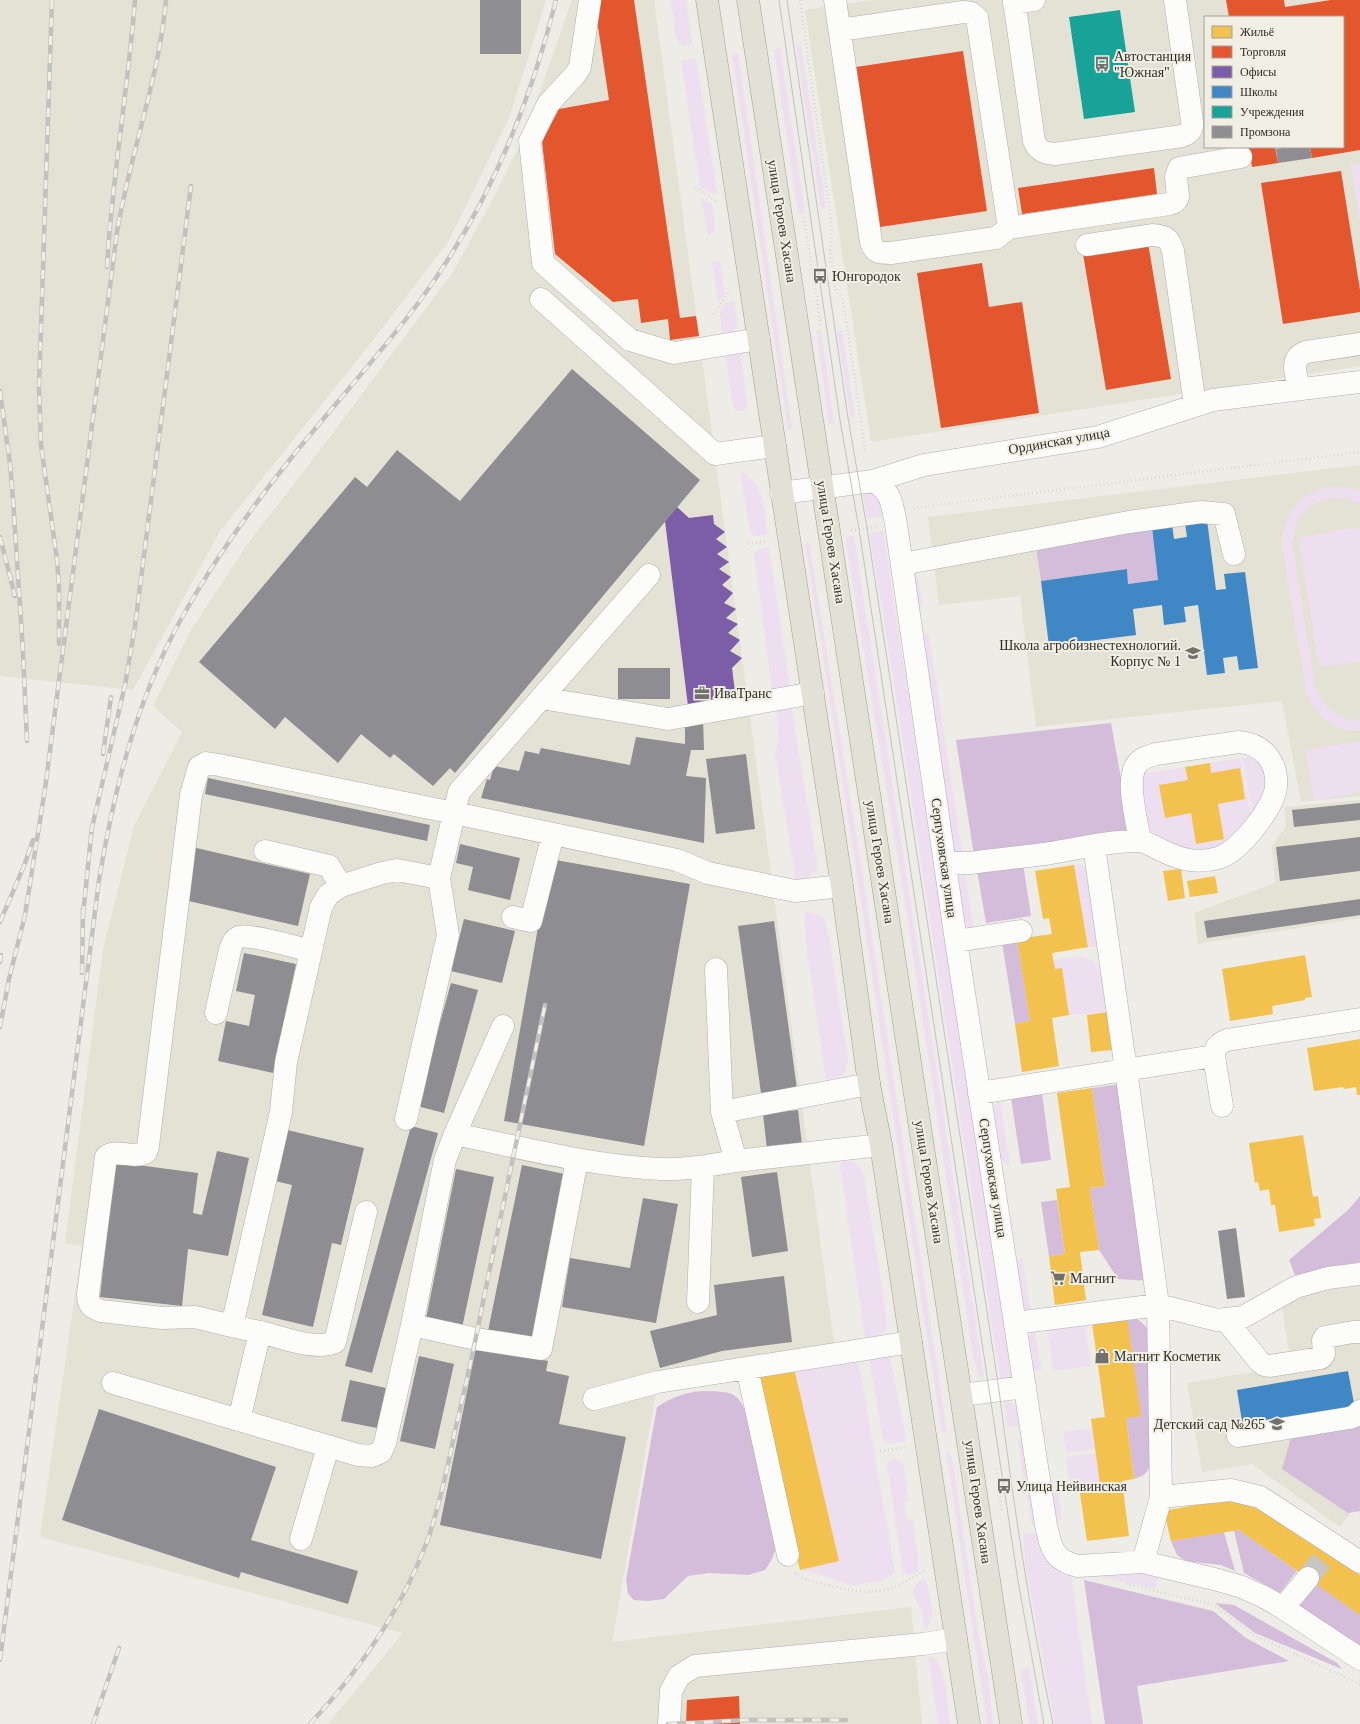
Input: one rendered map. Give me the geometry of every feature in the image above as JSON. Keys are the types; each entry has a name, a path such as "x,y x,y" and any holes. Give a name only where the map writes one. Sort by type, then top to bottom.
{"main road":[{"path":"707,0 842,886 869,1084 881,1145 969,1724"},
{"name":"улица Героев Хасана","path":"748,0 1011,1724"}],"street":[{"path":"590,0 580,67 575,75 548,104 530,142 543,263 630,340 674,353 759,339"},
{"path":"835,0 869,234 873,249 880,254 891,254 996,238 1009,228 1168,204 1175,202 1178,197 1176,177 1179,168 1241,157"},
{"path":"1020,1 1034,142 1038,149 1046,154 1055,154 1182,136 1189,133 1193,128 1175,0"},
{"path":"840,30 953,7 971,13 977,18 1009,228"},
{"path":"1087,245 1152,235 1163,236 1170,242 1173,251 1195,405"},
{"path":"541,300 715,454 774,446"},
{"path":"1299,389 1295,365 1299,354 1360,344"},
{"name":"Ординская улица","path":"781,493 873,481 924,464 1098,437 1212,400 1360,382"},
{"name":"Серпуховская улица","path":"873,481 884,486 890,499 896,524 979,1093 1046,1525 1054,1552 1062,1561 1078,1566 1143,1562 1230,1584 1264,1597 1284,1608 1360,1659"},
{"path":"902,564 1129,522 1201,512 1224,514 1234,554"},
{"path":"406,1119 448,935 439,878 459,792 649,575"},
{"path":"541,698 668,719 813,693"},
{"path":"945,863 977,862 1140,840 1177,858 1205,861 1227,855 1240,844 1258,821 1274,795 1276,788 1275,770 1269,756 1258,746 1248,742 1239,742 1156,754 1137,763 1132,777 1140,840"},
{"path":"366,1212 335,1342 327,1345 316,1345 195,1317 162,1318 101,1311 92,1308 88,1303 106,1157 109,1154 135,1156 142,1155 146,1152 148,1146 190,803 196,775 200,767 206,763 219,765 454,813 677,860 708,873 795,891 842,886"},
{"path":"513,917 531,921 553,834"},
{"path":"1094,846 1158,1304 1161,1497 1143,1562"},
{"path":"265,851 329,866 341,886"},
{"path":"232,1326 281,1112 286,1062 321,907 328,895 341,886 382,873 397,870 439,878"},
{"path":"956,941 1021,931"},
{"path":"216,1013 230,950 233,941 240,936 253,937 311,951"},
{"path":"716,969 722,1112 736,1161"},
{"path":"1222,1106 1214,1056 1214,1049 1219,1043 1227,1040 1360,1019"},
{"path":"113,1383 358,1456 372,1456 381,1452 385,1443 412,1325 445,1160 503,1026"},
{"path":"979,1093 1214,1056"},
{"path":"722,1112 869,1084"},
{"path":"455,1134 578,1160 661,1169 704,1167 736,1161 881,1145"},
{"path":"412,1325 476,1339 541,1349 578,1160"},
{"path":"698,1302 704,1167"},
{"path":"1015,1323 1158,1304 1217,1320 1243,1317 1296,1287 1328,1278 1360,1274"},
{"path":"1225,1319 1260,1361 1264,1365 1270,1366 1321,1358 1324,1354 1323,1340 1325,1337 1360,1332"},
{"path":"239,1420 260,1332"},
{"path":"594,1399 658,1382 911,1342"},
{"path":"748,1368 788,1556"},
{"path":"962,1395 1025,1387"},
{"path":"1238,1436 1354,1416 1360,1411"},
{"path":"301,1539 328,1447"},
{"path":"1161,1497 1231,1490 1260,1497 1330,1548 1360,1562"},
{"path":"1284,1608 1308,1578"},
{"path":"669,1724 671,1691 678,1676 695,1666 923,1644 956,1639"}],"path":[{"path":"800,0 832,229 830,249 836,292 841,296 844,305 865,450"},
{"path":"695,187 717,202 718,209"},
{"path":"804,217 821,326"},
{"path":"714,314 730,291 729,284"},
{"path":"913,508 1360,452"},
{"path":"748,544 768,541"},
{"path":"996,1469 1002,1511"},
{"path":"788,1556 794,1571 798,1576 805,1580 852,1592 869,1593 886,1590 904,1583"},
{"path":"1124,1584 1214,1605 1252,1634 1360,1684"}],"shaded area":[{"path":"0,0 546,0 509,118 448,242 367,348 220,531 133,690 0,676"},
{"path":"572,0 654,0 836,1359 657,1387 612,1642 911,1607 922,1724 328,1724 403,1633 40,1537 82,1246 65,1243 103,949 134,826 182,732 153,706 190,632 246,546 330,437 453,272 523,139"},
{"path":"671,0 686,0 692,43 690,46 682,45 676,39"},
{"path":"871,0 1360,0 1360,366 871,442 805,10"},
{"path":"796,45 800,45 802,51 826,207 821,210"},
{"path":"780,48 805,213 798,214 774,50"},
{"path":"738,53 792,429 788,430 732,54"},
{"path":"696,58 717,192 714,195 700,187 681,61"},
{"path":"1360,163 1360,224 1351,164"},
{"path":"701,198 712,204 715,233 708,235"},
{"path":"712,261 720,262 725,294 718,303"},
{"path":"734,301 737,319 736,328 723,340 720,312 726,303"},
{"path":"821,330 834,424 829,424 816,331"},
{"path":"842,330 855,416 851,419 837,331"},
{"path":"739,348 748,407 745,410 737,411 733,407 725,350"},
{"name":"Школа агробизнестехнологий. Корпус № 1","path":"1360,465 1360,796 1301,802 1282,701 1036,727 1020,596 939,605 928,517"},
{"path":"744,473 756,486 763,500 767,534 758,536 753,535 750,531 740,474"},
{"path":"1326,487 1348,488 1360,491 1360,504 1347,498 1337,498 1322,501 1308,508 1298,520 1292,543 1315,686 1327,706 1337,715 1344,718 1360,720 1360,731 1351,731 1335,726 1316,710 1307,695 1282,546 1285,525 1293,508 1307,496"},
{"path":"870,493 880,500 883,516 867,518 863,494"},
{"path":"1152,527 1158,580 1128,584 1127,569 1041,581 1036,547"},
{"path":"1360,527 1360,661 1319,667 1299,537"},
{"path":"883,531 1012,1371 1010,1379 1001,1384 882,606 869,533"},
{"path":"854,536 984,1377 982,1378 977,1372 971,1343 906,909 846,542 847,537"},
{"path":"809,542 863,878 947,1432 942,1432 805,543"},
{"path":"769,547 790,687 772,690 754,554 757,550"},
{"path":"916,568 923,605 917,607 912,574"},
{"path":"929,635 963,858 953,850 919,636"},
{"path":"791,706 818,868 806,880 796,881 775,754 778,737 776,709"},
{"path":"1111,723 1131,834 974,855 956,740"},
{"path":"1360,741 1360,792 1314,800 1306,750"},
{"path":"1258,755 1265,779 1265,793 1253,814 1242,758"},
{"path":"1240,758 1251,815 1230,842 1209,850 1189,850 1168,842 1147,828 1136,775 1185,767 1188,780 1159,785 1165,817 1191,813 1197,844 1224,839 1218,804 1245,799 1240,768 1211,773 1210,763"},
{"path":"1360,800 1360,918 1198,944 1194,913 1275,883 1272,846 1286,826 1284,807"},
{"path":"1023,863 1031,916 986,923 977,870"},
{"path":"1080,864 1087,868 1099,946 1088,947 1074,865"},
{"path":"965,874 974,930 968,928 964,920 958,882 959,878"},
{"path":"804,911 824,917 829,937 848,1060 844,1075 826,1080 807,949"},
{"path":"1017,939 1030,1021 1015,1024 1002,942"},
{"path":"1080,956 1089,959 1095,964 1103,978 1108,1012 1069,1015 1062,968 1055,969 1053,960"},
{"path":"1121,1084 1150,1281 1118,1279 1099,1250 1090,1188 1105,1186 1092,1088"},
{"path":"1042,1094 1051,1160 1021,1164 1011,1098"},
{"path":"1000,1100 1010,1165 1004,1163 1000,1157 993,1109 994,1105"},
{"path":"845,1161 858,1165 864,1177 883,1293 887,1328 885,1332 866,1343 840,1165 841,1162"},
{"path":"1360,1196 1360,1262 1295,1275 1289,1260 1348,1210"},
{"path":"1057,1200 1065,1254 1049,1256 1041,1202"},
{"path":"1022,1257 1031,1314 1023,1305 1018,1284 1015,1264"},
{"name":"Детский сад №265","path":"1360,1285 1360,1499 1340,1527 1252,1464 1202,1472 1187,1383 1278,1368 1275,1353 1289,1351 1281,1302 1289,1296"},
{"path":"1127,1317 1140,1321 1149,1331 1151,1462 1146,1473 1134,1479 1126,1418"},
{"path":"1085,1323 1091,1366 1053,1371 1047,1328"},
{"path":"1035,1330 1041,1370 1031,1371 1028,1343 1031,1333"},
{"path":"869,1357 890,1357 906,1439 904,1442 888,1444 883,1440"},
{"path":"858,1358 895,1573 883,1580 858,1585 849,1585 819,1574 800,1570 839,1561 794,1368"},
{"path":"702,1391 729,1393 735,1396 743,1405 750,1425 776,1548 771,1561 765,1570 748,1575 709,1573 688,1576 664,1599 648,1601 634,1600 628,1594 626,1580 657,1407 678,1396"},
{"path":"1004,1402 1009,1402 1017,1406 1025,1425 1007,1428"},
{"path":"1360,1415 1360,1511 1348,1513 1282,1469 1292,1435"},
{"path":"1092,1428 1095,1449 1066,1453 1063,1432"},
{"path":"1026,1438 1032,1478 1023,1479 1018,1439"},
{"path":"946,1452 950,1452 953,1465 978,1631 988,1676 993,1724 987,1724"},
{"path":"1096,1453 1100,1484 1070,1489 1066,1457"},
{"path":"895,1458 903,1463 909,1502 904,1503 906,1519 913,1520 919,1568 918,1571 910,1575 903,1571 887,1465"},
{"path":"1058,1487 1062,1520 1055,1521 1050,1494"},
{"path":"1034,1493 1039,1524 1032,1525 1027,1494"},
{"path":"1239,1530 1297,1571 1280,1593 1244,1573 1234,1531"},
{"path":"1034,1532 1059,1570 1071,1576 1092,1724 1055,1724 1026,1567 1023,1534"},
{"path":"1224,1532 1235,1571 1221,1565 1186,1561 1177,1555 1171,1541"},
{"path":"1093,1572 1160,1573 1155,1589 1087,1574"},
{"path":"922,1578 925,1579 932,1606 931,1619 925,1630 922,1612 912,1591"},
{"path":"1084,1580 1213,1611 1246,1638 1289,1661 1137,1686 1143,1724 1105,1724"},
{"path":"1314,1582 1360,1615 1360,1645 1295,1606"},
{"path":"1215,1603 1234,1605 1337,1663 1342,1669 1255,1633"},
{"path":"928,1656 936,1660 941,1668 945,1683 950,1724 938,1724"},
{"path":"1029,1668 1038,1724 1029,1724 1021,1669"}],"building: Жильё":[{"path":"1210,763 1211,773 1240,768 1245,799 1218,804 1224,839 1196,844 1191,813 1165,818 1159,785 1188,780 1185,767"},
{"path":"1074,865 1088,947 1052,953 1055,969 1062,968 1069,1015 1052,1018 1059,1066 1022,1072 1015,1024 1030,1021 1017,939 1052,934 1049,918 1043,919 1035,871"},
{"path":"1181,869 1185,898 1168,901 1163,871"},
{"path":"1215,876 1218,893 1190,897 1187,881"},
{"path":"1305,955 1312,997 1305,998 1305,1000 1272,1006 1273,1014 1230,1021 1222,969"},
{"path":"1108,1012 1112,1050 1091,1052 1087,1015"},
{"path":"1360,1039 1360,1095 1357,1095 1356,1087 1344,1089 1343,1087 1314,1091 1307,1048"},
{"path":"1092,1088 1105,1186 1090,1188 1099,1250 1080,1252 1086,1300 1055,1305 1049,1256 1065,1254 1056,1189 1070,1187 1057,1093"},
{"path":"1303,1135 1313,1197 1318,1196 1321,1218 1314,1219 1315,1226 1279,1232 1275,1205 1271,1205 1269,1189 1260,1191 1258,1182 1255,1183 1249,1143"},
{"path":"1127,1317 1141,1416 1126,1418 1134,1479 1122,1481 1129,1536 1087,1541 1079,1487 1100,1484 1091,1419 1105,1417 1092,1322"},
{"path":"794,1368 839,1561 800,1570 755,1377"},
{"path":"1232,1498 1259,1504 1360,1575 1360,1615 1239,1530 1171,1541 1164,1511"}],"building: Торговля":[{"path":"594,0 634,0 680,318 696,316 699,336 670,340 668,319 641,323 638,299 613,302 555,254 542,141 559,109 609,100"},
{"path":"1226,0 1284,0 1285,7 1331,0 1360,0 1360,150 1312,158 1310,148 1344,148 1344,16 1229,16"},
{"path":"963,51 987,211 880,227 856,67"},
{"path":"1249,148 1275,148 1278,163 1252,167"},
{"path":"1154,168 1157,194 1022,214 1018,188"},
{"path":"1341,171 1360,290 1360,312 1283,324 1261,183"},
{"path":"1148,243 1171,379 1106,390 1083,254"},
{"path":"982,263 989,307 1022,302 1039,413 941,428 917,273"},
{"path":"739,1696 740,1724 686,1724 687,1700"}],"building: Офисы":[{"path":"677,507 689,518 713,515 714,524 725,532 716,539 727,547 717,554 729,562 719,569 731,577 722,585 733,593 724,603 736,609 726,618 738,624 728,633 740,640 730,651 742,658 732,668 736,700 688,706 665,521"}],"building: Школы":[{"path":"1207,520 1216,590 1226,589 1224,574 1245,572 1258,668 1239,670 1237,656 1223,658 1225,673 1207,675 1198,605 1184,607 1186,622 1164,625 1162,605 1133,609 1136,635 1049,646 1041,581 1127,569 1128,584 1158,580 1152,527 1172,524 1174,539 1187,537 1185,523"},
{"path":"1348,1371 1355,1409 1243,1428 1237,1390"}],"building: Учреждения":[{"name":"Автостанция \"Южная\"","path":"1120,10 1135,112 1084,119 1069,17"}],"building: Промзона":[{"path":"480,0 521,0 521,54 480,54"},
{"path":"1310,148 1312,158 1278,163 1276,149"},
{"path":"572,369 700,480 455,773 450,768 433,786 394,754 390,758 361,734 338,763 285,717 275,729 199,662 355,477 367,487 397,450 460,501"},
{"path":"618,668 670,668 670,699 618,699"},
{"path":"703,719 704,750 691,750 686,776 706,778 704,843 481,798 487,779 490,780 494,766 519,771 525,751 539,754 541,748 630,765 636,737 685,744 685,720"},
{"path":"746,754 755,829 716,834 706,759"},
{"path":"208,778 430,825 427,841 205,794"},
{"path":"1360,803 1360,820 1294,827 1292,810"},
{"path":"1360,837 1360,871 1280,881 1276,847"},
{"path":"460,844 520,858 510,900 468,890 473,867 456,863"},
{"path":"192,847 310,874 298,926 180,899"},
{"path":"550,859 690,884 644,1146 504,1121"},
{"path":"1360,899 1360,915 1207,938 1204,921"},
{"path":"464,919 515,931 502,983 451,971"},
{"path":"774,921 797,1089 761,1093 738,926"},
{"path":"244,953 296,964 273,1073 218,1061 226,1021 249,1026 255,995 236,991"},
{"path":"451,983 478,990 444,1113 417,1106"},
{"path":"798,1110 802,1145 767,1149 763,1114"},
{"path":"411,1126 438,1133 372,1373 345,1366"},
{"path":"287,1130 364,1148 341,1245 332,1243 313,1327 262,1315 292,1185 275,1181"},
{"path":"217,1151 249,1158 228,1256 188,1249 182,1306 100,1297 115,1162 198,1173 193,1213 202,1215"},
{"path":"522,1165 569,1175 535,1340 488,1331"},
{"path":"456,1169 494,1177 462,1328 426,1319"},
{"path":"777,1172 788,1251 752,1257 741,1177"},
{"path":"643,1198 678,1204 656,1323 562,1307 570,1258 630,1268"},
{"path":"1236,1228 1245,1297 1227,1299 1218,1231"},
{"path":"784,1276 792,1342 722,1351 660,1368 650,1331 717,1315 714,1285"},
{"path":"476,1347 548,1361 546,1371 569,1376 559,1424 626,1437 601,1559 440,1525"},
{"path":"419,1356 454,1364 435,1449 400,1441"},
{"path":"350,1380 386,1388 377,1428 341,1421"},
{"path":"99,1409 276,1467 251,1540 358,1571 348,1604 241,1572 239,1578 62,1520"}],"tunnel":[{"path":"1308,1578 1328,1552"}],"tram line":[{"path":"779,0 840,420 859,529 1018,1581 1044,1724"},
{"path":"787,0 848,418 867,528 999,1390 1010,1474 1037,1641 1053,1724"}],"railway":[{"path":"52,0 39,387 41,445 57,560 59,587 59,644"},
{"path":"107,267 112,200 135,0"},
{"path":"0,1027 9,979 25,915 45,789 117,232 129,174 151,88 166,0"},
{"path":"0,1660 99,880 112,813 139,715 151,683 180,621 204,580 231,539 288,462 387,343 419,302 465,232 485,195 518,119 533,80 556,0"},
{"path":"91,832 125,685 135,626 191,186"},
{"path":"0,391 10,464 13,499 27,741"},
{"path":"0,537 15,596"},
{"path":"103,754 111,697"},
{"path":"83,915 92,827"},
{"path":"0,922 24,866 33,840"},
{"path":"82,973 83,909"},
{"path":"0,962 1,955"},
{"path":"310,1724 346,1682 379,1636 407,1587 429,1536 444,1484 471,1362 545,1005"},
{"path":"93,1724 119,1648"},
{"path":"668,1724 747,1720 846,1720"}],"place":[{"name":"Автостанция \"Южная\"","path":"1102,64"},
{"name":"Юнгородок","path":"820,276"},
{"name":"Школа агробизнестехнологий. Корпус № 1","path":"1193,653"},
{"name":"ИваТранс","path":"702,693"},
{"name":"Магнит","path":"1058,1278"},
{"name":"Магнит Косметик","path":"1102,1356"},
{"name":"Детский сад №265","path":"1277,1424"},
{"name":"Улица Нейвинская","path":"1004,1486"}]}
